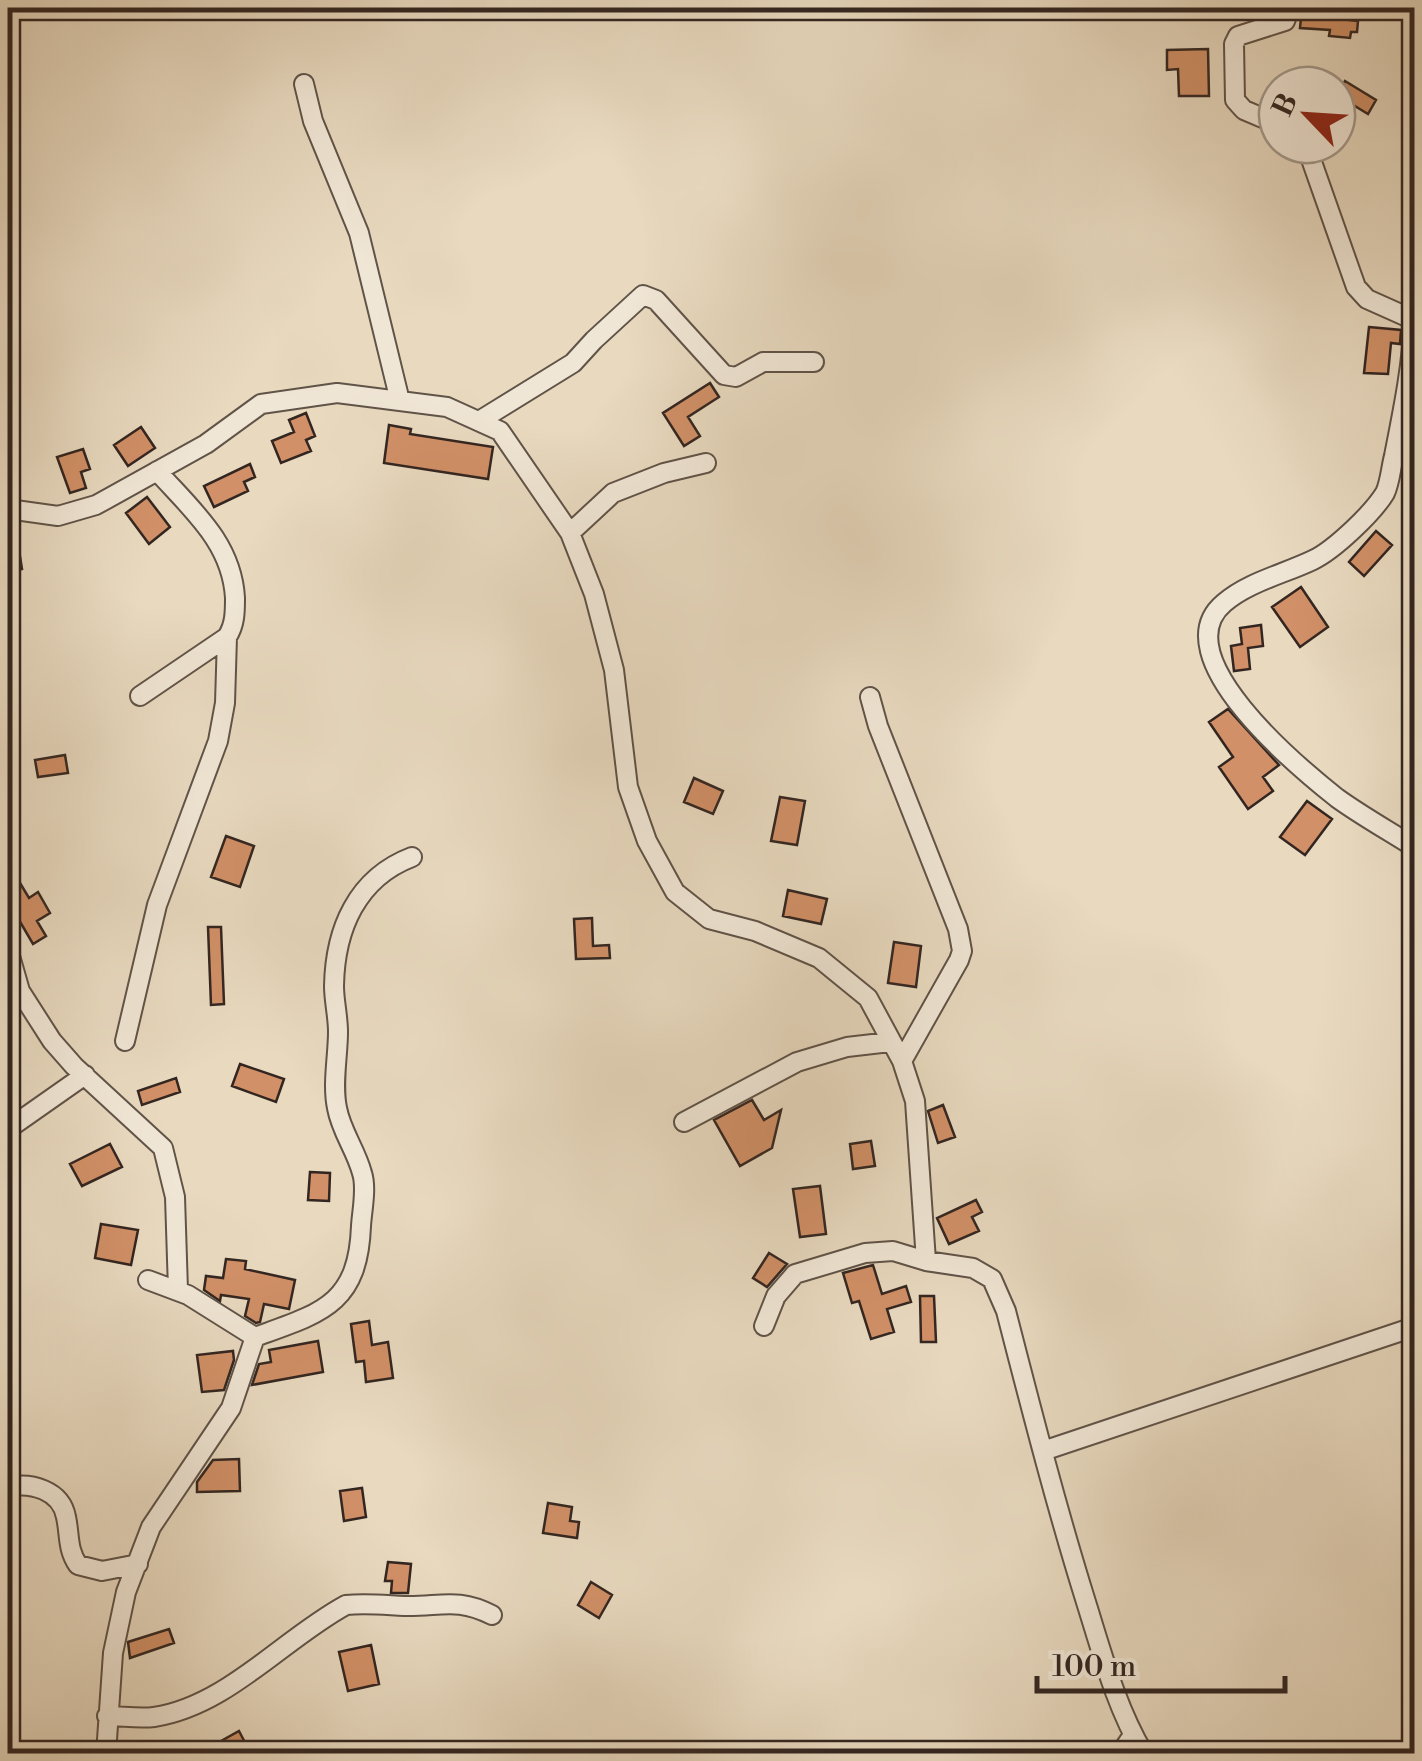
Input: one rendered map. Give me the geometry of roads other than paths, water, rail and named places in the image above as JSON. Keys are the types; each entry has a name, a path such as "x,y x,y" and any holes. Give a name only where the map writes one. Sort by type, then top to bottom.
{"street":[{"path":"1257,116 1234,100 1234,44 1243,32 1285,21 1290,8"},
{"path":"304,84 312,121 359,233 400,401"},
{"path":"1313,165 1356,287 1366,299 1414,320 1412,367 1386,491 1318,558 1238,592 1220,606 1206,632 1206,645 1243,710 1308,774 1414,847"},
{"path":"479,422 573,364 644,295 656,300 724,375 736,377 763,362 814,362"},
{"path":"8,510 58,516 96,504 206,444 262,404 337,393 447,407 500,431 570,533 594,594 614,670 628,787 647,841 674,892 709,919 755,932 819,958 868,998 902,1061 915,1101 924,1188 926,1261"},
{"path":"570,533 613,493 664,473 706,463"},
{"path":"125,1040 157,905 218,741 225,703 228,637 235,613 233,574 224,554 202,520 157,470"},
{"path":"140,696 228,637"},
{"path":"870,697 958,929 962,951 902,1061"},
{"path":"255,1337 309,1318 339,1296 353,1277 360,1250 364,1176 335,1101 335,961 350,911 370,883 386,867 412,857"},
{"path":"8,949 28,1004 52,1040 163,1148 174,1197 178,1290"},
{"path":"684,1122 797,1062 890,1042"},
{"path":"8,1129 85,1075"},
{"path":"764,1326 776,1296 796,1274 864,1252 893,1251 973,1268 992,1280 1006,1311 1109,1676 1144,1754"},
{"path":"148,1280 178,1290 255,1337"},
{"path":"1043,1452 1414,1327"},
{"path":"106,1754 113,1653 126,1592 150,1527 231,1408 255,1337"},
{"path":"8,1487 38,1486 53,1495 66,1512 69,1547 78,1565 102,1571 138,1564"},
{"path":"107,1716 151,1718 183,1710 346,1605 409,1606 450,1601 476,1606 492,1615"},
{"path":"1120,1754 1133,1736"}]}
